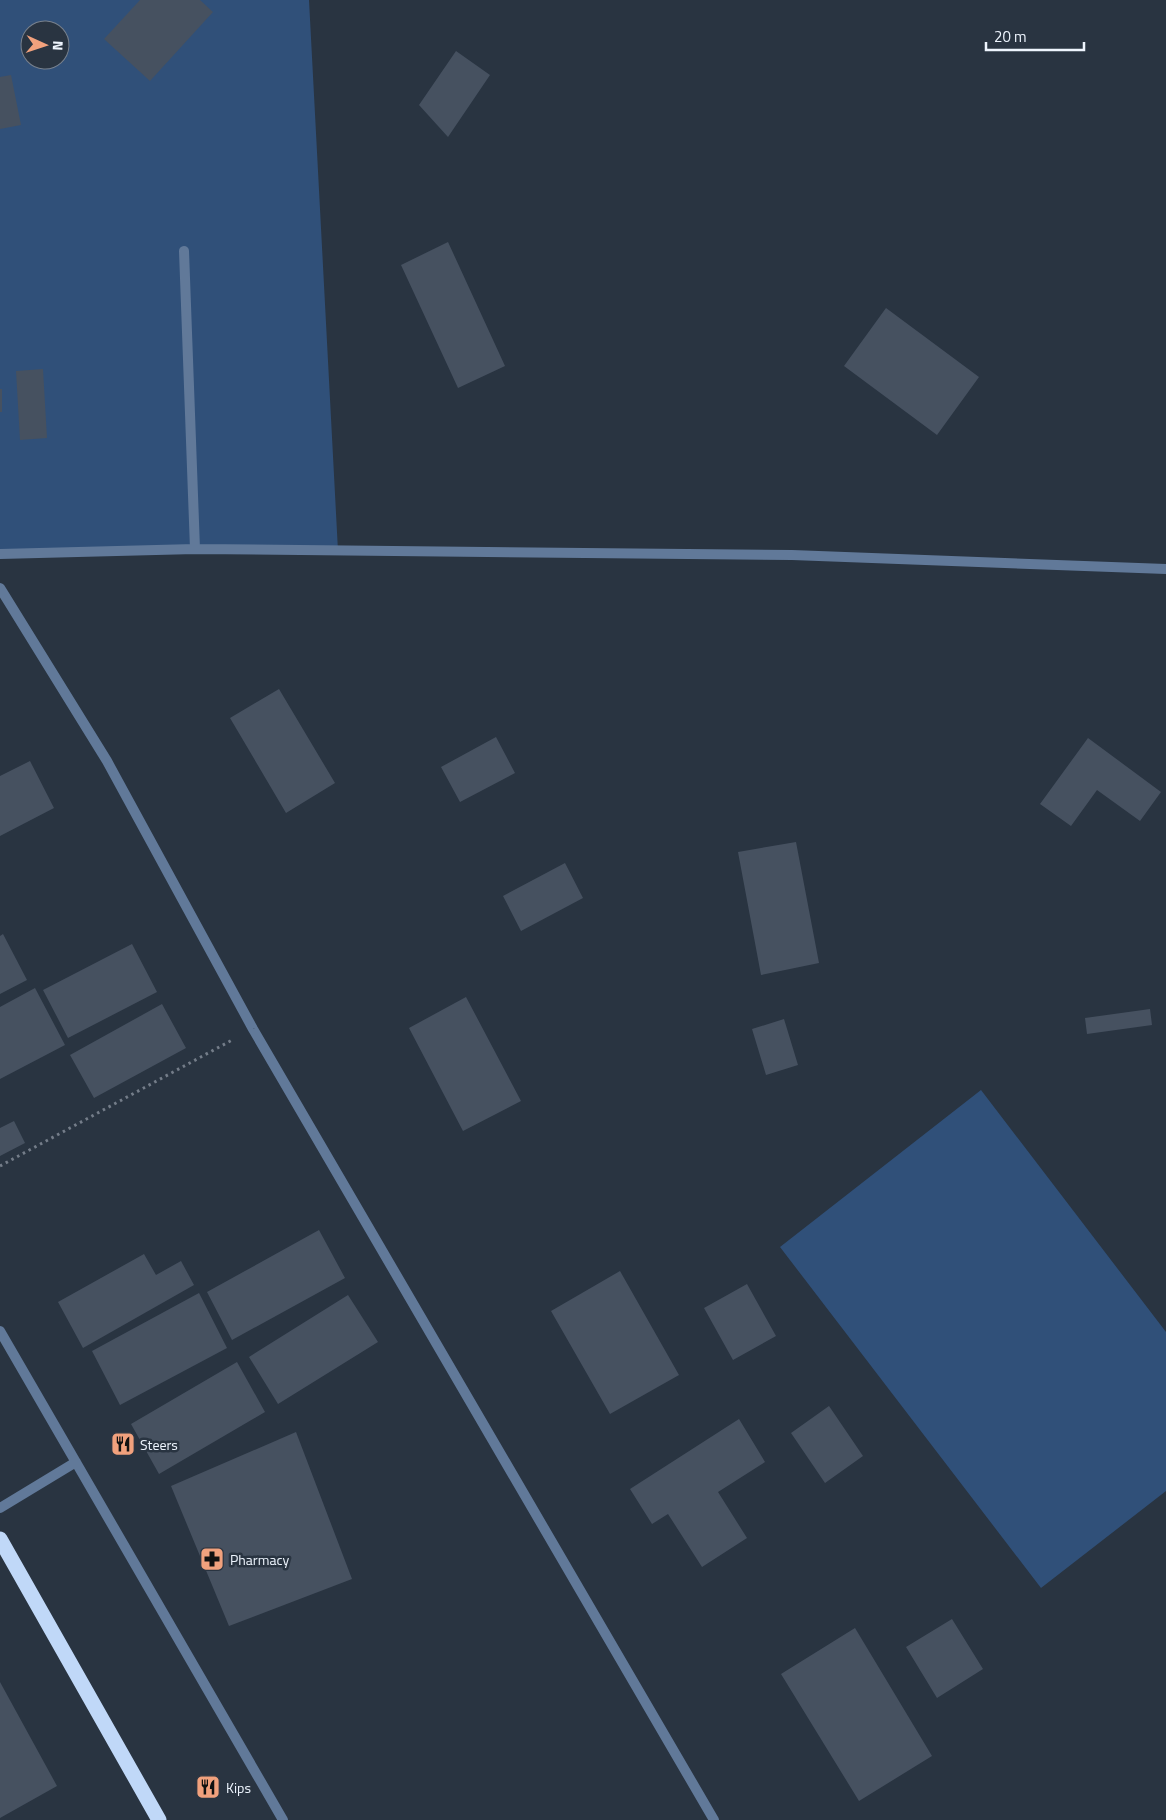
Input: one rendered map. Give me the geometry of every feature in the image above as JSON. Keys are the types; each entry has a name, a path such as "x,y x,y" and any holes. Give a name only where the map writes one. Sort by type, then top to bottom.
{"highway":[{"path":"0,1539 159,1820"}],"street":[{"path":"184,251 195,549"},
{"path":"0,554 195,549 792,555 1166,569"},
{"path":"0,588 108,761 253,1029 714,1820"},
{"path":"0,1331 283,1820"},
{"path":"0,1508 76,1462"}],"path":[{"path":"0,1166 253,1029"}],"shaded area":[{"path":"0,0 309,0 338,551 0,554"},
{"path":"981,1090 1166,1332 1166,1491 1041,1588 780,1247"}],"building":[{"path":"140,0 200,0 213,12 150,81 104,39"},
{"path":"456,51 490,75 448,137 419,105"},
{"path":"11,75 21,125 0,129 0,77"},
{"path":"448,242 505,366 458,388 401,265"},
{"path":"886,308 979,377 937,435 844,366"},
{"path":"43,369 47,438 20,440 16,371"},
{"path":"0,389 2,389 2,412 0,412"},
{"path":"279,689 335,783 286,813 230,718"},
{"path":"496,737 515,773 460,802 441,767"},
{"path":"1088,738 1161,792 1140,821 1097,790 1071,826 1040,804"},
{"path":"30,761 54,808 0,836 0,776"},
{"path":"796,842 819,963 761,975 738,852"},
{"path":"565,863 583,898 521,931 503,896"},
{"path":"3,934 27,980 0,994 0,936"},
{"path":"132,944 157,992 68,1038 43,990"},
{"path":"35,988 65,1045 0,1079 0,1007"},
{"path":"466,997 521,1101 463,1131 409,1028"},
{"path":"162,1004 186,1048 94,1098 70,1055"},
{"path":"1150,1009 1152,1025 1087,1034 1085,1018"},
{"path":"784,1019 798,1065 766,1075 752,1029"},
{"path":"14,1121 25,1143 0,1156 0,1128"},
{"path":"319,1230 345,1278 232,1340 207,1292"},
{"path":"144,1254 156,1275 181,1261 194,1285 83,1348 58,1302"},
{"path":"620,1271 679,1375 610,1414 551,1311"},
{"path":"747,1284 776,1336 733,1360 704,1308"},
{"path":"199,1293 227,1348 120,1405 92,1351"},
{"path":"348,1295 378,1342 278,1404 249,1357"},
{"path":"237,1362 265,1412 159,1474 131,1424"},
{"path":"829,1406 863,1456 825,1483 791,1433"},
{"path":"739,1419 765,1462 718,1492 747,1538 702,1567 668,1514 652,1524 630,1489"},
{"path":"296,1432 352,1579 229,1626 171,1486"},
{"path":"952,1619 983,1669 937,1698 906,1647"},
{"path":"855,1628 932,1756 859,1801 781,1674"},
{"path":"0,1682 57,1786 0,1818"}],"place":[{"name":"Steers","path":"123,1444"},
{"name":"Pharmacy","path":"212,1559"},
{"name":"Kips","path":"208,1787"}]}
